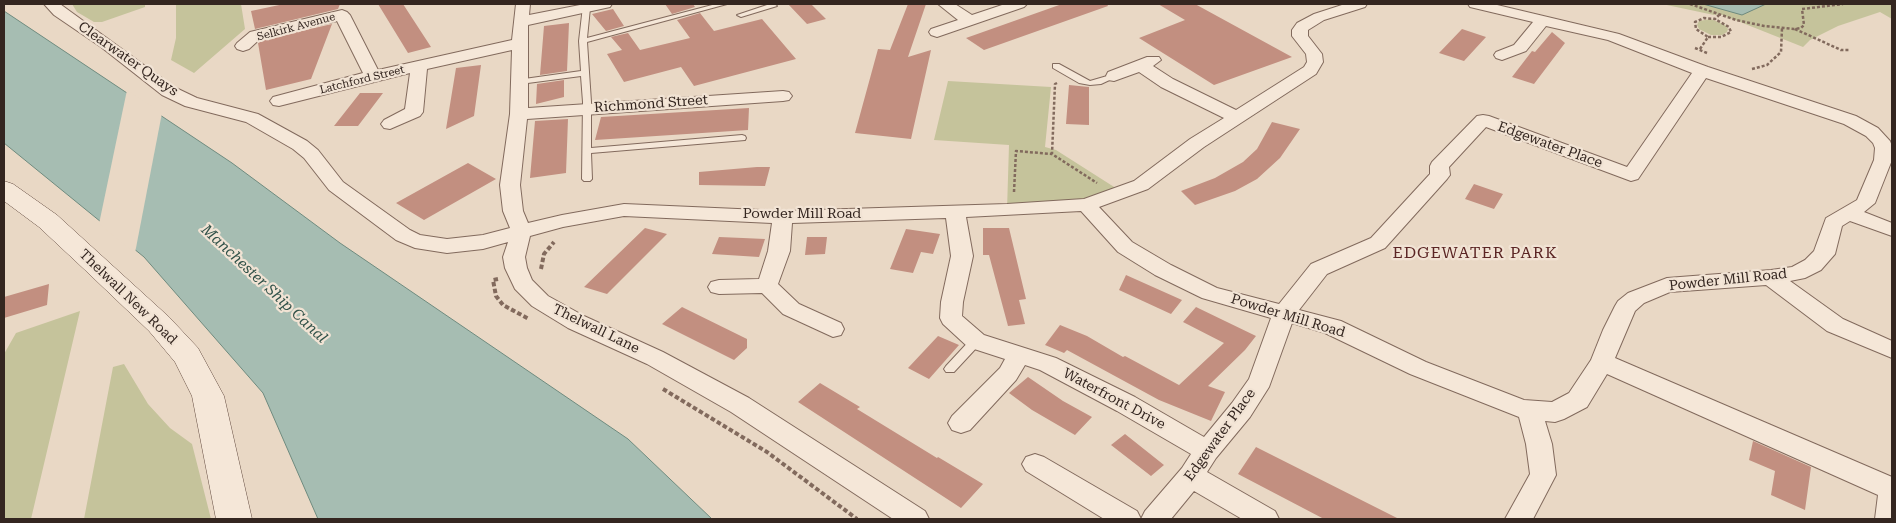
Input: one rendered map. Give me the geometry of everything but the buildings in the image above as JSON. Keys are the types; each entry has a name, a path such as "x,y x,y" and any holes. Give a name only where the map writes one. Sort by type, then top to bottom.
{"main road":[{"name":"Thelwall New Road","path":"4,189 48,221 159,324 187,356 208,396 234,519"}],"street":[{"name":"Clearwater Quays","path":"52,4 59,12 107,44 168,91 191,102 252,118 300,145 311,154 336,186 403,235 415,241 447,246 476,243 521,231"},
{"path":"521,231 511,199 519,114 520,22 523,4"},
{"path":"520,22 605,4"},
{"path":"944,4 970,21"},
{"path":"937,32 1019,4"},
{"name":"Powder Mill Road","path":"521,231 590,215 624,210 783,217 1013,210 1086,205 1141,185 1197,143 1310,70 1315,62 1314,54 1300,36 1300,30 1303,26 1319,17 1360,4"},
{"name":"Powder Mill Road","path":"1086,205 1125,247 1163,270 1210,293 1333,327 1418,368 1522,409 1555,412 1578,400 1602,362 1614,330 1626,306 1636,298 1650,290 1686,282 1771,277 1797,273 1813,265 1824,254 1833,224 1864,203 1885,154 1887,142 1863,126 1836,114 1702,71 1614,37 1474,4"},
{"name":"Selkirk Avenue","path":"243,46 256,35 342,15 374,76"},
{"path":"1502,55 1520,48 1544,20"},
{"name":"Latchford Street","path":"279,101 304,101 374,76 520,43"},
{"path":"1114,76 1146,62 1167,83 1237,117"},
{"name":"Latchford Street","path":"390,124 414,112 419,66"},
{"name":"Edgewater Place","path":"1155,519 1191,476 1207,451 1241,410 1260,381 1284,314 1319,269 1378,243 1440,175 1439,166 1483,120 1631,175 1702,71"},
{"name":"Richmond Street","path":"519,114 783,96"},
{"name":"Waterfront Drive","path":"955,212 962,256 952,302 951,318 976,341 1048,364 1126,404 1207,451"},
{"path":"1850,214 1892,230"},
{"path":"767,286 778,251 783,217"},
{"name":"Thelwall Lane","path":"521,231 514,257 516,268 523,284 540,300 576,322 690,376 740,405 914,519"},
{"path":"1771,277 1791,294 1835,325 1892,350"},
{"path":"719,286 767,286 791,310 833,330"},
{"path":"961,423 1008,374 1019,355"},
{"path":"1602,362 1892,491 1889,519"},
{"path":"1519,519 1543,475 1539,444 1529,410"},
{"path":"1035,464 1127,519"},
{"path":"1191,476 1265,519"}],"lane":[{"path":"583,41 723,4"},
{"path":"741,15 773,6 770,4"},
{"path":"586,8 583,41 587,108 588,179"},
{"path":"1056,66 1090,83 1114,76"},
{"path":"520,82 585,73"},
{"path":"588,151 742,138"},
{"path":"950,370 976,341"}],"path":[{"path":"1690,4 1751,23 1794,29 1801,28 1804,25 1802,10 1805,8 1843,4"},
{"path":"1715,19 1720,14"},
{"path":"1700,18 1715,19 1729,27 1731,32 1721,37 1708,37 1699,32 1694,25 1700,18"},
{"path":"1748,70 1767,65 1782,52 1782,28"},
{"path":"1794,29 1841,50 1849,50"},
{"path":"1700,49 1708,37"},
{"path":"1052,154 1055,84 1074,76"},
{"path":"1013,210 1016,151 1052,154 1116,195"},
{"path":"493,280 496,296 503,305 534,322"},
{"path":"654,384 767,452 857,519"}],"shaded area":[{"path":"72,4 145,4 145,7 102,22 94,22 77,12"},
{"path":"176,4 241,4 245,29 194,73 171,60 176,38"},
{"path":"1662,4 1892,4 1892,19 1880,12 1838,26 1810,40 1803,47 1720,14 1714,15"},
{"path":"1711,19 1725,25 1728,29 1727,32 1722,35 1711,35 1699,29 1697,25 1699,21"},
{"path":"948,81 1051,87 1045,147 1056,150 1122,192 1116,195 1007,210 1009,145 934,140"},
{"path":"80,311 31,519 4,519 4,354 16,333"},
{"path":"124,364 148,404 170,428 192,444 211,519 84,519 113,367"}],"water":[{"path":"1703,4 1766,4 1742,15"},
{"name":"Manchester Ship Canal","path":"4,11 232,163 340,243 628,439 712,519 318,519 263,393 144,257 4,143"}],"pier":[{"path":"127,90 162,113 135,253 99,224"}],"district":[{"name":"EDGEWATER PARK","path":"1475,253"}]}
